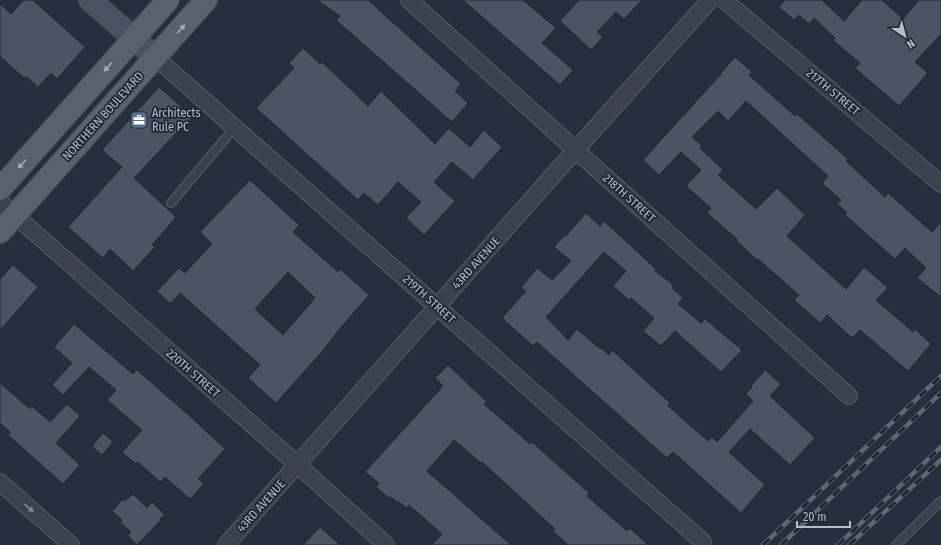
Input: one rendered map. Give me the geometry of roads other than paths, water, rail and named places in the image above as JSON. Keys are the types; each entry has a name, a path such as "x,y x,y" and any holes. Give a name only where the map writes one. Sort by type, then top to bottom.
{"main road":[{"path":"90,0 155,57"},
{"path":"0,189 168,0"},
{"name":"NORTHERN BOULEVARD","path":"0,232 7,209 155,57 206,0"}],"street":[{"name":"218TH STREET","path":"409,0 849,396"},
{"name":"43RD AVENUE","path":"226,545 710,0"},
{"name":"217TH STREET","path":"724,0 941,184"},
{"name":"219TH STREET","path":"155,57 703,542"},
{"name":"220TH STREET","path":"7,209 298,465 386,545"},
{"path":"0,482 71,545"}],"lane":[{"path":"171,203 235,127"},
{"path":"896,545 941,501"}],"railway":[{"path":"763,545 941,376"},
{"path":"781,545 941,393"},
{"path":"838,545 941,447"},
{"path":"849,545 941,460"}],"place":[{"name":"Architects Rule PC","path":"139,120"}]}
